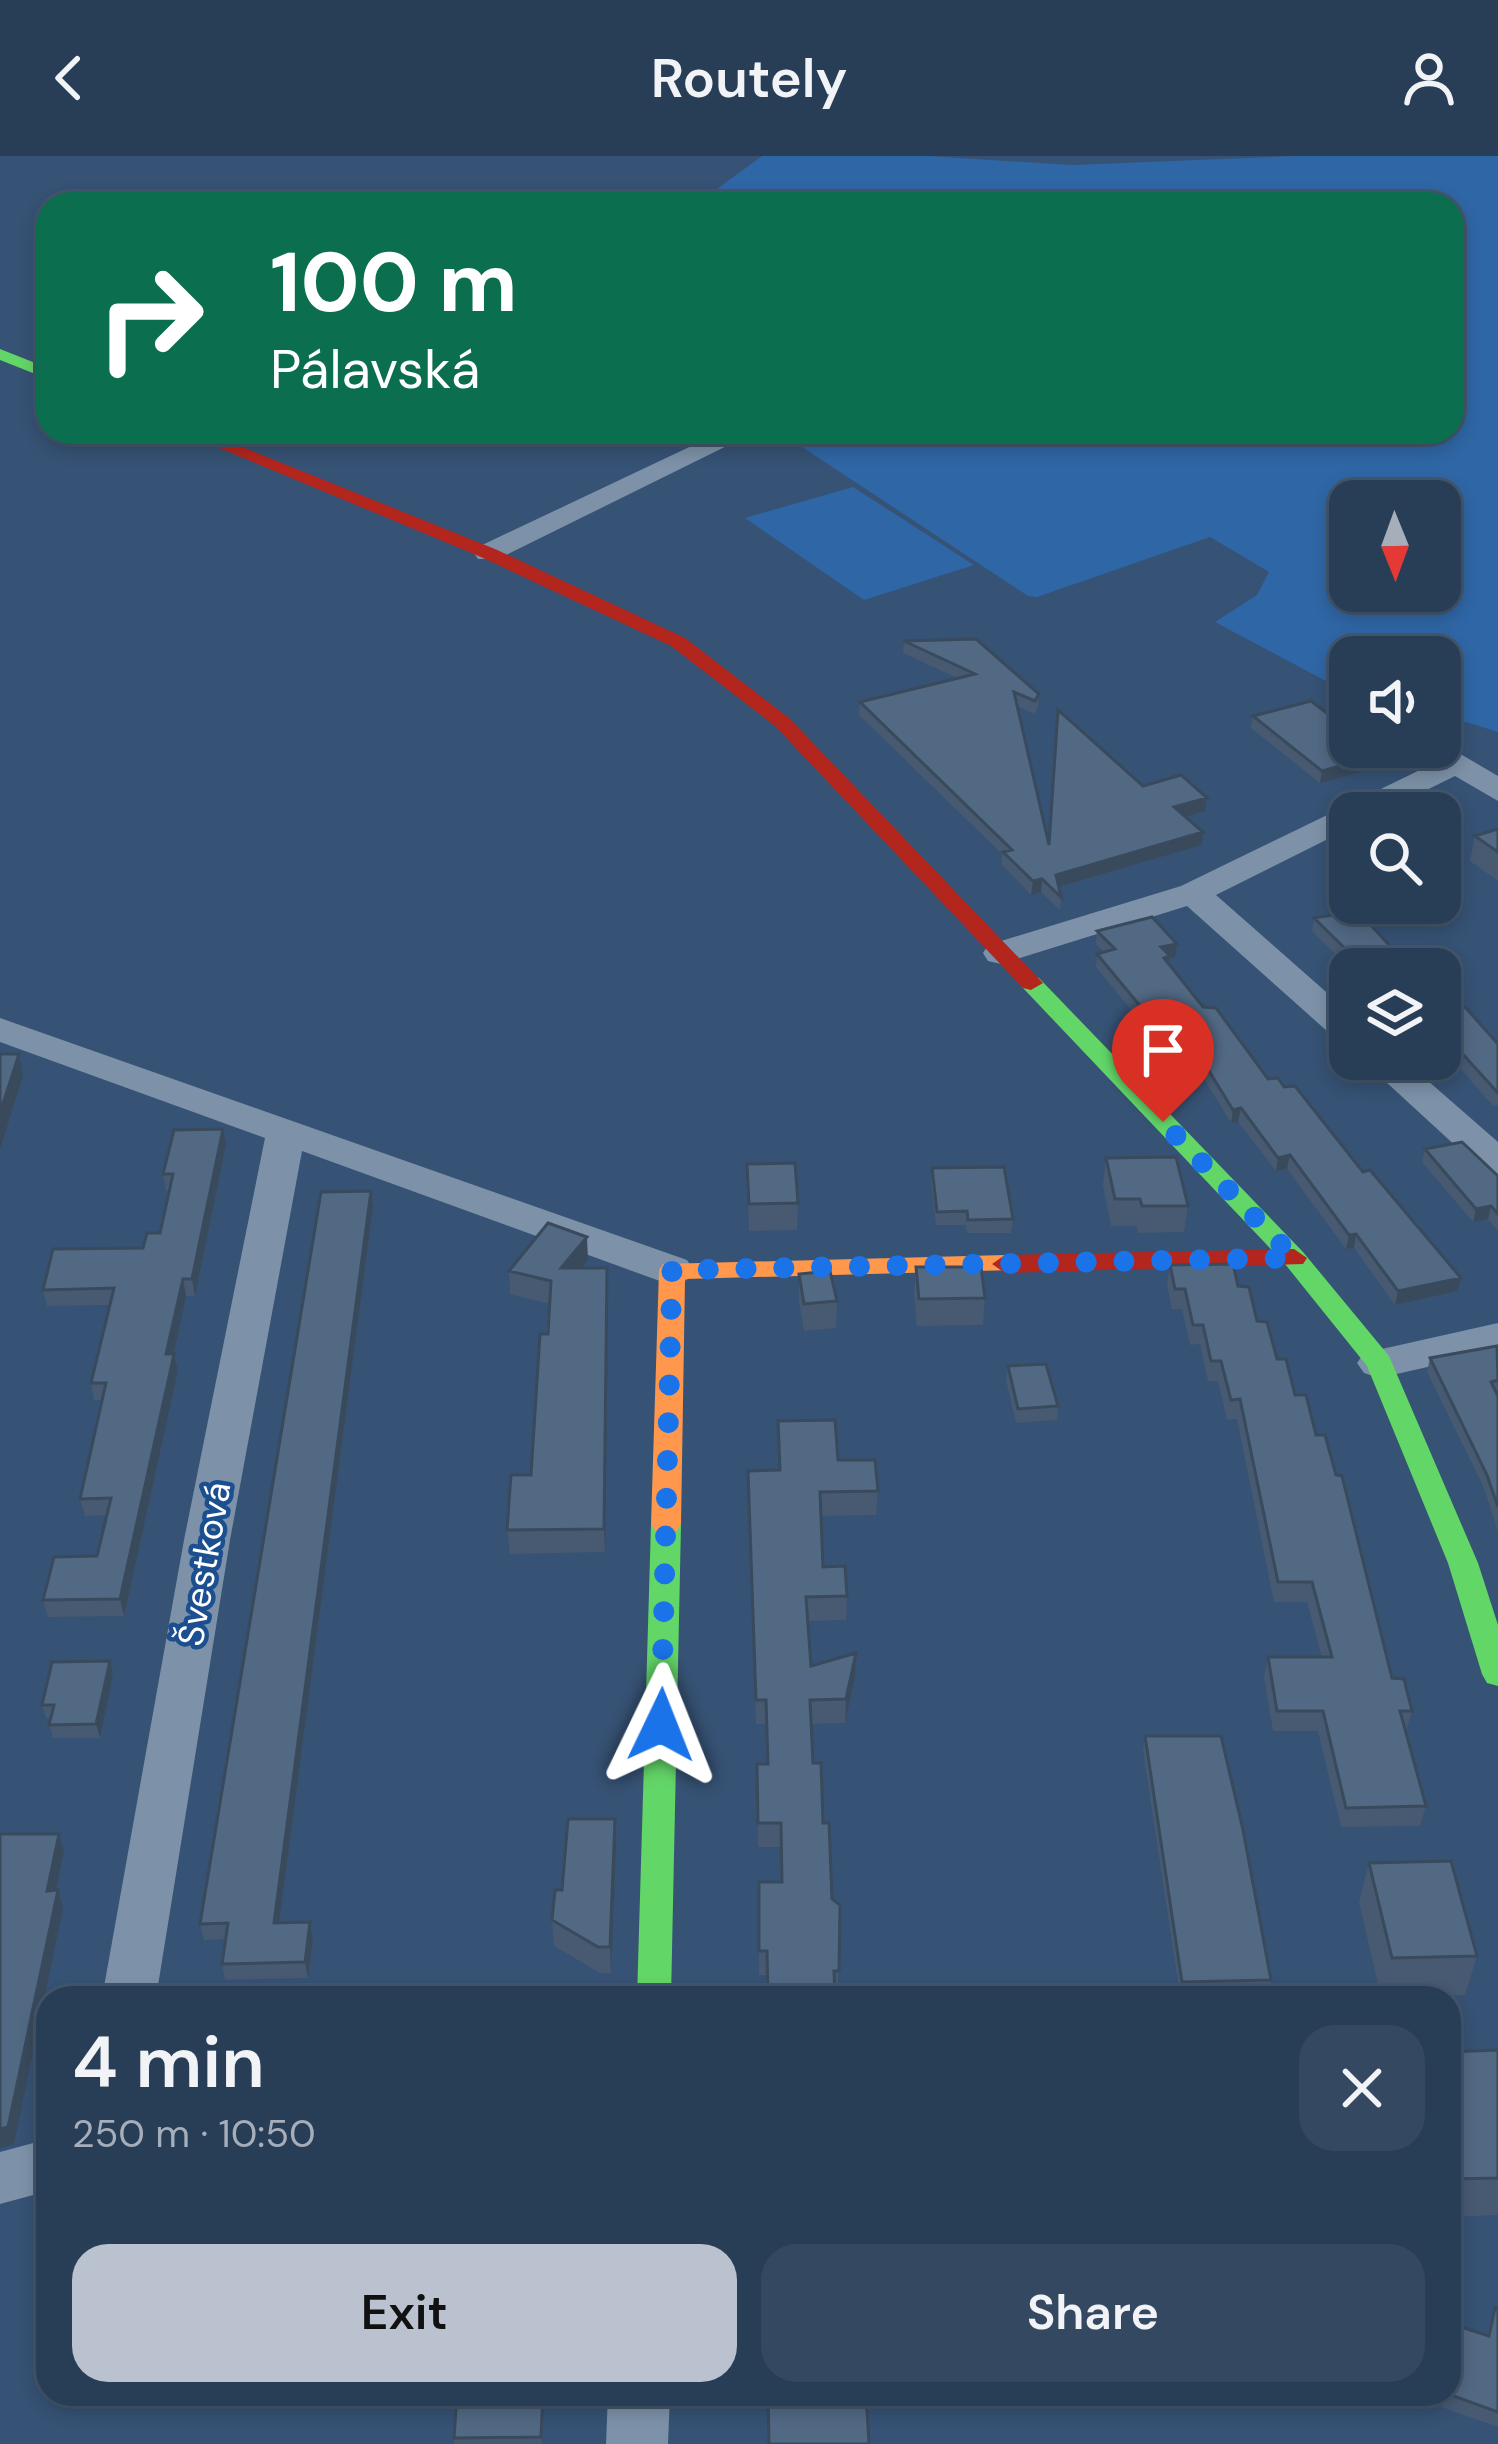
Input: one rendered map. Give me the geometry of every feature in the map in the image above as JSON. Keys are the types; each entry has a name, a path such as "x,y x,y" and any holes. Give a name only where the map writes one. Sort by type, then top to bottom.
{"main road":[{"path":"0,354 36,369"},
{"path":"219,444 488,554 679,642 782,722 1294,1258 1379,1364 1463,1563 1498,1674"},
{"path":"654,1986 672,1270 1294,1258"}],"street":[{"path":"488,554 717,444"},
{"path":"1396,792 1456,762 1498,791"},
{"path":"990,942 1193,893 1329,825"},
{"path":"1193,893 1329,1013"},
{"path":"0,1029 672,1270"},
{"path":"1404,1080 1498,1163"},
{"name":"Švestková","path":"131,1986 207,1540 286,1130"},
{"path":"1379,1364 1498,1337"},
{"path":"0,2178 36,2168"},
{"path":"637,2444 639,2406"}],"shaded area":[{"path":"762,156 928,156 1072,165 1294,156 1498,156 1498,732 1461,724 1461,636 1329,636 1329,683 1215,622 1257,595 1269,572 1210,537 1037,597 1028,596 802,447 1464,444 1464,192 667,192 717,189"},
{"path":"853,487 974,565 864,600 745,518"}],"building":[{"path":"976,639 1039,694 1035,701 1014,692 1049,845 1058,710 1143,786 1181,775 1207,798 1174,807 1203,832 1056,875 1061,897 1042,879 1033,881 1003,852 1012,850 860,702 975,674 904,641"},
{"path":"1311,701 1329,715 1329,768 1333,768 1322,771 1253,716"},
{"path":"1498,829 1498,852 1475,836"},
{"path":"1329,916 1329,924 1370,924 1392,948 1345,948 1314,918"},
{"path":"1152,917 1177,944 1161,947 1170,956 1164,958 1203,1007 1216,1008 1268,1079 1278,1078 1284,1087 1295,1086 1363,1172 1370,1170 1461,1278 1398,1291 1290,1155 1278,1158 1241,1108 1233,1110 1206,1066 1199,1067 1178,1034 1165,1036 1097,954 1115,949 1097,931"},
{"path":"1461,1008 1498,1044 1498,1093 1461,1052"},
{"path":"0,1054 19,1054 0,1113"},
{"path":"223,1129 192,1279 183,1279 166,1354 174,1354 120,1599 43,1600 54,1557 97,1556 111,1498 80,1499 106,1383 91,1383 114,1288 43,1290 53,1249 143,1248 147,1233 160,1233 173,1174 163,1174 174,1130"},
{"path":"1462,1142 1498,1176 1498,1214 1491,1206 1476,1209 1425,1149"},
{"path":"1176,1157 1188,1206 1142,1206 1140,1199 1115,1199 1106,1158"},
{"path":"795,1163 798,1203 749,1204 747,1164"},
{"path":"1004,1167 1013,1219 968,1220 967,1211 937,1212 932,1168"},
{"path":"371,1191 274,1923 310,1922 305,1962 222,1964 228,1923 200,1924 321,1192"},
{"path":"548,1223 587,1237 561,1268 607,1268 604,1529 507,1530 511,1475 531,1475 540,1334 548,1334 551,1281 509,1271"},
{"path":"1233,1264 1238,1286 1249,1287 1257,1321 1267,1322 1277,1359 1286,1359 1295,1395 1306,1395 1316,1435 1325,1435 1336,1475 1342,1476 1392,1678 1404,1679 1412,1711 1400,1711 1426,1806 1346,1808 1323,1711 1277,1711 1268,1657 1332,1657 1312,1582 1278,1582 1240,1399 1231,1400 1221,1361 1211,1361 1203,1325 1193,1325 1185,1289 1175,1289 1170,1265"},
{"path":"916,1267 981,1267 985,1298 919,1299"},
{"path":"830,1271 837,1301 804,1304 799,1274"},
{"path":"1497,1346 1498,1380 1491,1382 1498,1396 1498,1507 1430,1358"},
{"path":"1046,1364 1058,1406 1018,1409 1008,1366"},
{"path":"835,1420 838,1460 875,1460 878,1491 820,1492 823,1567 845,1566 847,1596 806,1597 811,1666 856,1653 846,1699 810,1700 813,1763 821,1763 823,1823 829,1823 832,1899 840,1905 835,1986 768,1986 767,1951 759,1951 759,1882 782,1882 781,1823 758,1823 757,1764 768,1764 766,1700 756,1700 748,1471 780,1470 778,1421"},
{"path":"110,1661 96,1724 49,1725 54,1705 42,1705 52,1662"},
{"path":"1145,1736 1221,1736 1271,1980 1182,1982"},
{"path":"568,1819 615,1819 610,1947 598,1947 552,1920 555,1890 562,1890"},
{"path":"0,1834 59,1834 47,1891 58,1890 8,2127 0,2129"},
{"path":"1451,1861 1477,1956 1392,1958 1369,1863"},
{"path":"1498,2050 1498,2178 1461,2179 1461,2052"},
{"path":"1495,2308 1498,2412 1461,2399 1461,2327 1489,2336"},
{"path":"456,2406 542,2406 541,2437 454,2438"},
{"path":"768,2406 867,2406 869,2444 769,2444"}],"traffic: fast":[{"path":"0,354 36,369"},
{"path":"1031,983 1294,1258 1379,1363 1463,1563 1498,1674"},
{"path":"654,1986 666,1524"}],"traffic: slow":[{"path":"666,1524 672,1270 1005,1264"}],"traffic: jam":[{"path":"220,444 488,553 678,642 782,722 1031,983"},
{"path":"1005,1264 1294,1258"}],"route":[{"path":"661,1725 672,1270 1294,1258 1163,1122"}]}
